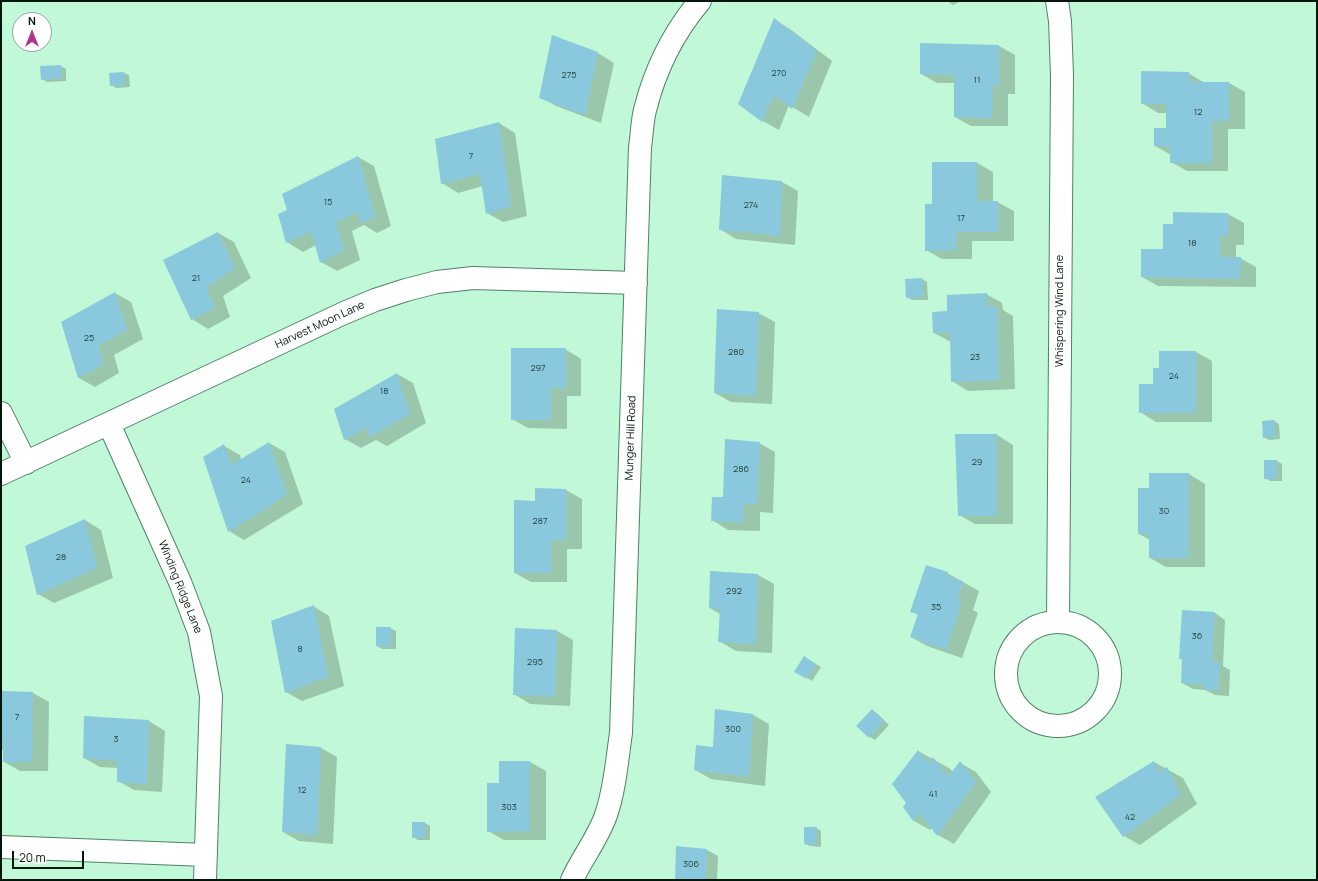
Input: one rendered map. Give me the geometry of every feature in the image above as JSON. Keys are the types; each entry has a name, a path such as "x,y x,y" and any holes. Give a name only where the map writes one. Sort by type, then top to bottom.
{"street":[{"name":"Munger Hill Road","path":"572,880 592,845 606,814 616,775 621,733 640,147 645,112 656,75 668,47 687,17 700,1"},
{"name":"Whispering Wind Lane","path":"1057,1 1060,22 1062,75 1058,622"},
{"name":"Harvest Moon Lane","path":"1,474 344,313 375,300 406,290 438,282 473,278 636,283"},
{"path":"1,413 6,420 26,463"},
{"name":"Winding Ridge Lane","path":"109,424 180,582 199,632 211,696 205,880"},
{"path":"1058,622 1079,626 1097,639 1108,658 1110,680 1105,696 1096,709 1088,716 1078,722 1057,725 1046,724 1036,720 1019,708 1009,689 1007,668 1009,657 1020,639 1037,626 1058,622"},
{"path":"1,847 206,854"}],"building":[{"path":"774,18 817,51 792,109 774,95 762,122 738,104"},
{"path":"552,35 598,52 585,115 539,98"},
{"path":"920,43 999,45 999,85 993,85 992,118 954,117 954,75 920,74"},
{"path":"61,65 62,78 41,80 40,66"},
{"path":"1141,71 1189,72 1189,82 1229,82 1229,121 1212,121 1212,163 1170,163 1170,146 1154,146 1154,128 1166,128 1166,104 1141,104"},
{"path":"124,72 125,85 110,86 109,73"},
{"path":"499,122 511,207 486,214 480,174 441,184 435,139"},
{"path":"358,156 375,217 361,224 357,212 336,222 344,250 320,263 311,231 286,243 278,214 287,210 282,194"},
{"path":"932,162 977,162 978,201 998,201 998,232 956,232 957,250 925,251 925,204 932,204"},
{"path":"722,175 782,181 780,236 719,230"},
{"path":"1173,212 1228,213 1228,236 1220,236 1220,257 1241,257 1240,279 1141,277 1141,249 1163,249 1163,224 1173,224"},
{"path":"218,232 235,268 207,287 214,308 191,320 163,260"},
{"path":"922,278 923,297 906,298 905,279"},
{"path":"115,292 127,330 98,346 104,364 78,378 61,322"},
{"path":"987,293 987,306 997,306 999,380 951,382 950,333 933,333 932,312 947,311 947,295"},
{"path":"717,309 759,312 756,396 714,393"},
{"path":"511,348 566,348 566,388 551,388 551,420 511,420"},
{"path":"1159,351 1196,351 1196,413 1139,413 1139,384 1153,384 1153,368 1159,368"},
{"path":"397,373 410,414 370,437 367,427 344,440 334,409"},
{"path":"1275,420 1275,437 1263,438 1262,421"},
{"path":"955,434 997,434 997,516 958,516"},
{"path":"725,439 760,442 757,504 744,504 744,523 711,521 712,497 723,497"},
{"path":"269,442 287,495 228,532 203,457 224,444 231,465"},
{"path":"1264,460 1277,460 1277,479 1264,479"},
{"path":"1149,473 1189,473 1189,558 1149,558 1149,534 1138,534 1138,488 1149,488"},
{"path":"535,488 566,489 566,540 551,540 551,573 514,573 514,500 535,501"},
{"path":"85,519 97,568 37,595 25,546"},
{"path":"926,565 948,572 947,576 963,581 957,600 962,602 946,650 910,637 918,614 910,612"},
{"path":"710,571 758,574 756,644 718,642 720,609 709,608"},
{"path":"314,605 328,677 285,693 271,621"},
{"path":"1182,610 1215,612 1212,662 1220,663 1218,690 1204,690 1204,684 1181,683 1182,659 1179,659"},
{"path":"376,627 391,627 391,647 376,646"},
{"path":"515,628 557,630 555,697 513,695"},
{"path":"804,656 816,664 807,679 794,672"},
{"path":"1,691 33,692 32,762 3,762 3,741 1,741"},
{"path":"715,709 753,714 749,777 694,770 696,745 713,747"},
{"path":"872,709 884,721 869,738 856,726"},
{"path":"84,716 149,720 147,784 117,782 117,761 83,758"},
{"path":"286,744 321,747 317,835 282,832"},
{"path":"918,750 929,764 933,757 948,777 960,761 976,782 937,836 920,813 913,821 903,807 906,803 892,784"},
{"path":"499,761 530,761 530,831 487,832 487,783 499,783"},
{"path":"1154,761 1159,772 1167,767 1181,795 1123,837 1095,797"},
{"path":"412,822 425,822 425,838 412,838"},
{"path":"804,827 817,827 816,845 804,844"},
{"path":"676,846 707,849 706,880 675,880"}]}
